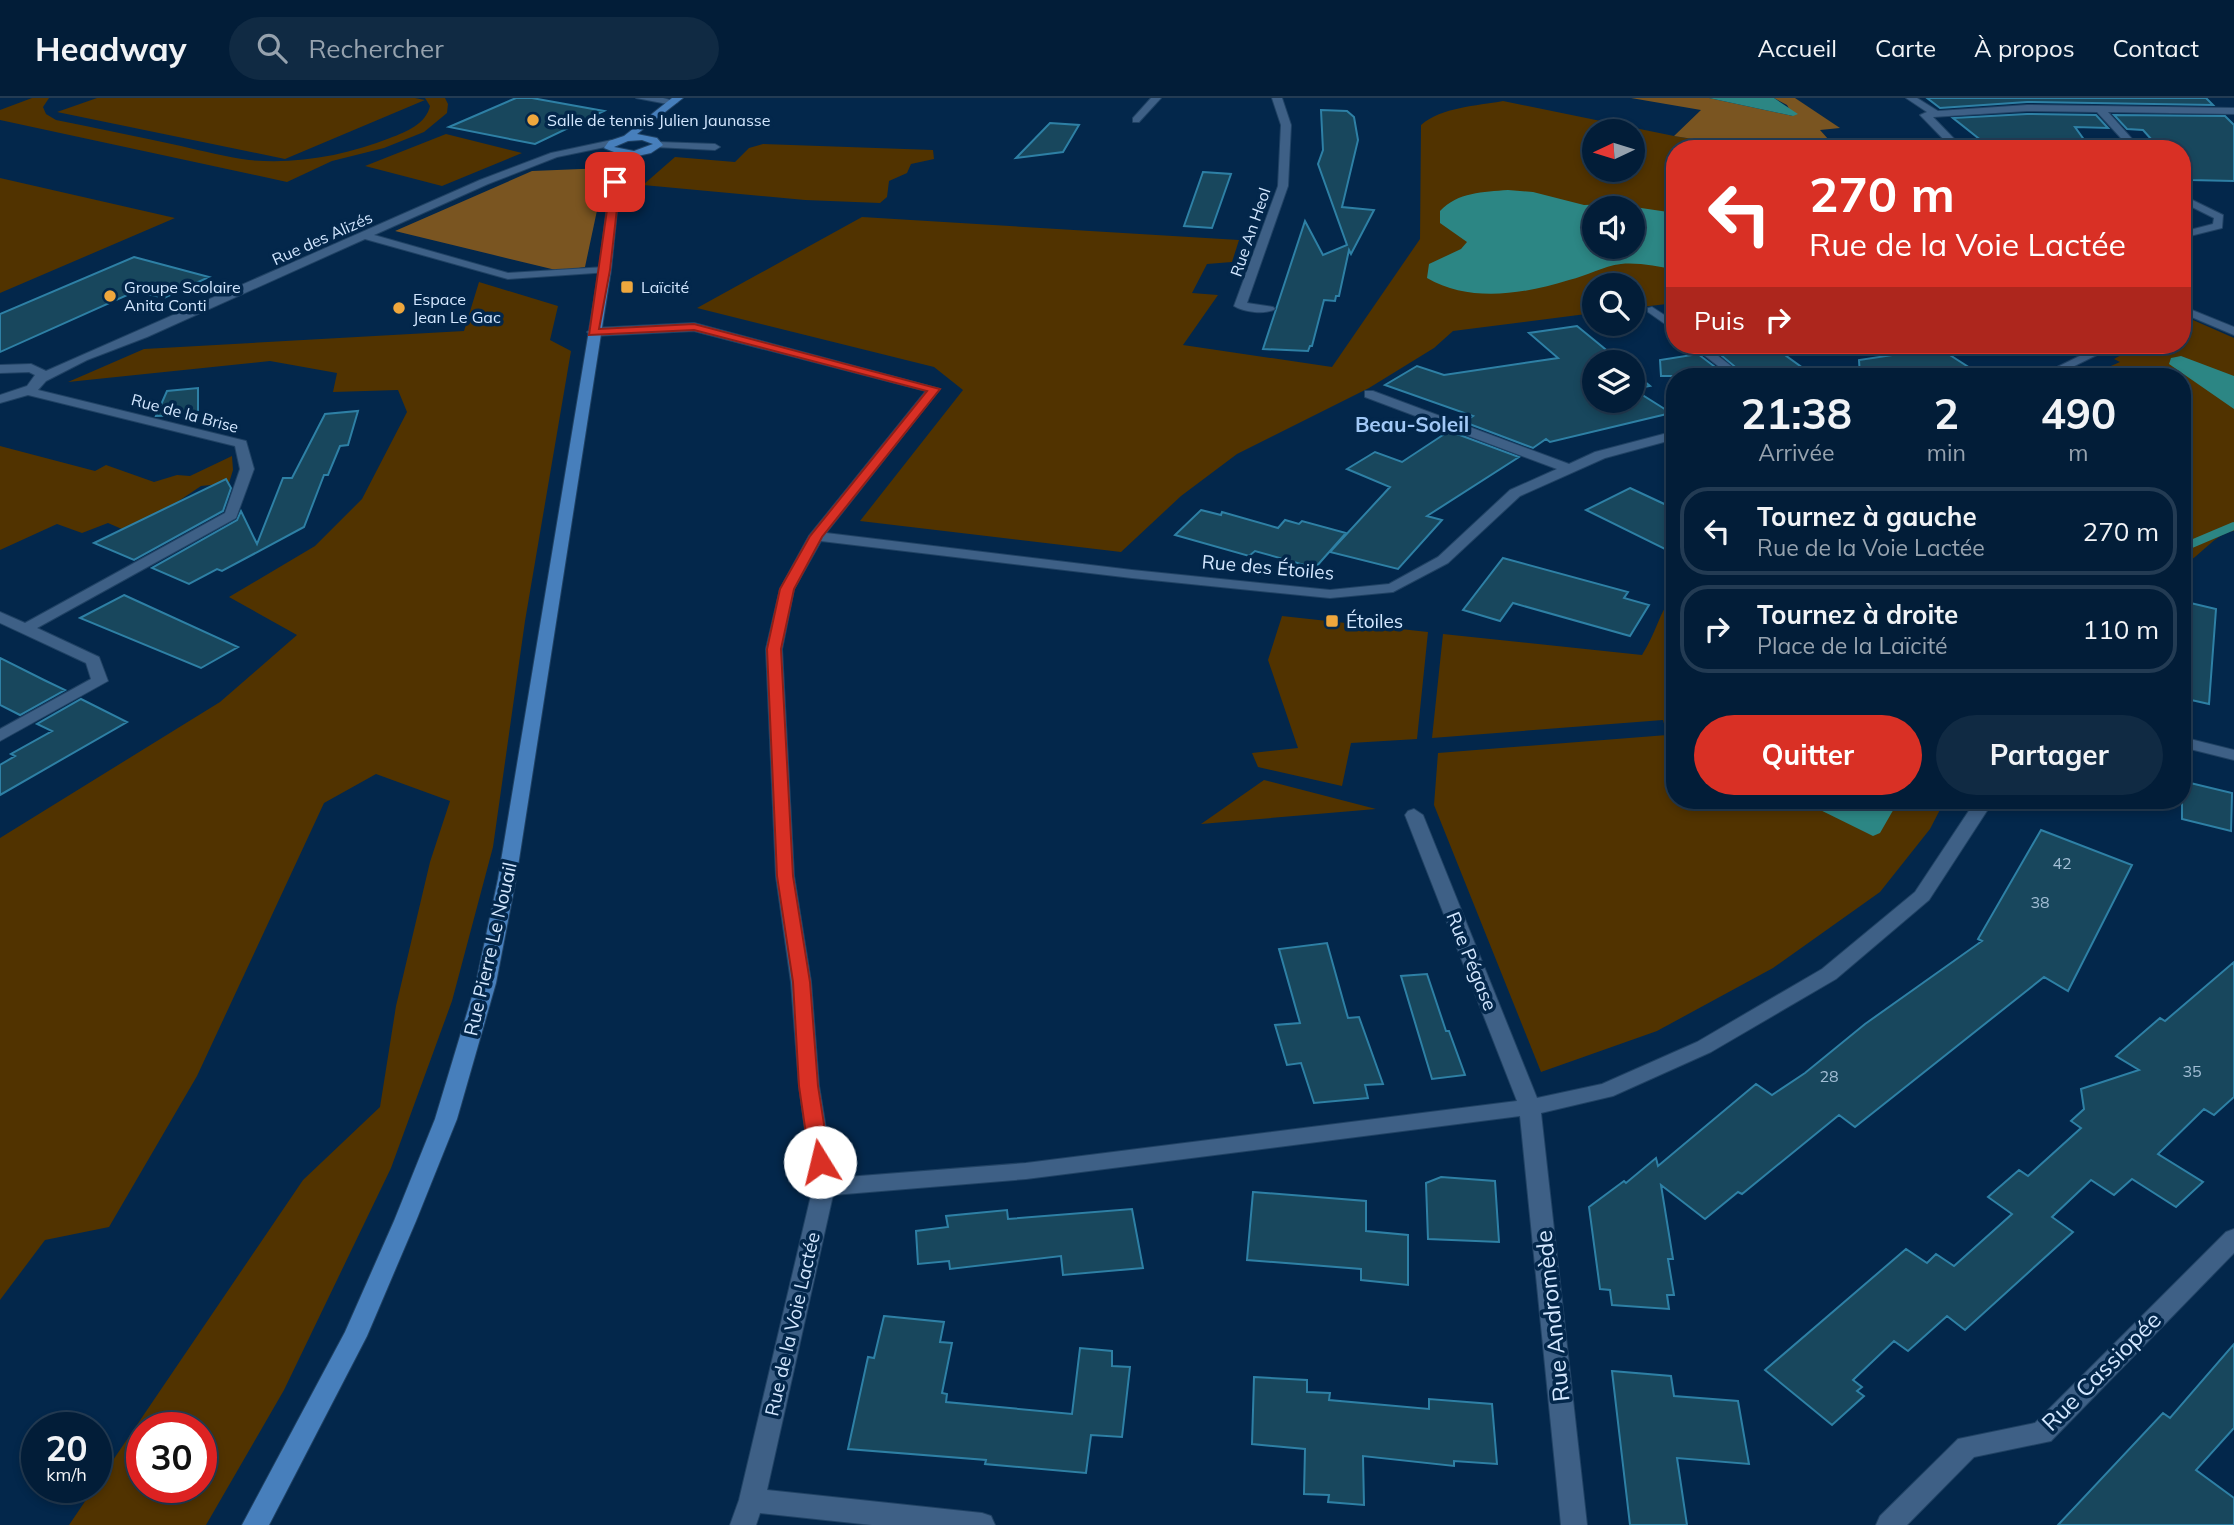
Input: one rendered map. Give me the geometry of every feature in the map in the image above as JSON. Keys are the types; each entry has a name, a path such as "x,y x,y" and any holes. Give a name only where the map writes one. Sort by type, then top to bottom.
{"street":[{"path":"641,98 676,100"},
{"path":"1136,120 1156,98"},
{"name":"Rue An Heol","path":"1269,309 1240,306 1283,186 1286,125 1277,98"},
{"path":"1911,98 1930,114 1952,140"},
{"path":"612,147 676,100"},
{"path":"1930,114 2099,108 2234,111"},
{"path":"2099,108 2128,140"},
{"path":"645,125 654,141"},
{"path":"626,138 715,146"},
{"path":"612,147 630,154 645,152 654,141"},
{"name":"Rue des Alizés","path":"27,391 42,378 83,357 152,330 496,178 554,155 612,147"},
{"path":"365,236 508,276 605,270 615,182 630,154"},
{"path":"2191,203 2219,217 2218,226 2191,233"},
{"name":"Rue Pierre Le Nouail","path":"255,1525 355,1336 405,1221 446,1119 482,995 507,879 605,270"},
{"path":"1652,310 1666,321"},
{"path":"2191,313 2234,331"},
{"name":"Rue de la Voie Lactée","path":"593,332 694,327 934,389 816,536 787,589 774,649 785,876 802,982 809,1086 824,1187 752,1500 743,1525"},
{"path":"1709,354 1727,368"},
{"path":"2062,368 2091,354"},
{"name":"Rue des Alizés","path":"0,369 31,368 83,357"},
{"path":"31,368 42,374 42,378"},
{"path":"0,399 27,391"},
{"name":"Rue de la Brise","path":"26,628 231,515 247,469 242,444 27,391"},
{"path":"1369,394 1567,468"},
{"name":"Rue des Étoiles","path":"816,536 1132,574 1330,594 1393,588 1443,560 1515,494 1567,468 1666,437"},
{"path":"0,617 93,660 100,681 0,736"},
{"path":"2191,744 2234,755"},
{"path":"824,1187 1026,1171 1530,1107 1606,1091 1704,1047 1829,974 1922,896 1979,809"},
{"name":"Rue Pégase","path":"1414,815 1530,1107"},
{"name":"Rue Andromède","path":"1530,1107 1574,1525"},
{"name":"Rue Cassiopée","path":"1889,1525 1967,1447 2042,1433 2234,1238"},
{"path":"752,1500 982,1525"}],"shaded area":[{"path":"32,98 49,98 43,107 46,114 56,120 232,157 267,161 303,160 374,144 402,133 420,122 430,106 425,98 445,98 448,104 447,113 424,132 384,148 332,161 287,182 0,120 0,110"},
{"path":"97,98 425,100 285,159 57,112"},
{"path":"1631,98 1709,98 1793,116 1787,105 1774,98 1795,98 1840,128 1820,130 1829,140 1699,140 1674,136 1701,110"},
{"path":"1709,98 1774,98 1798,114 1793,116"},
{"path":"1503,101 1591,119 1582,119 1582,182 1645,182 1645,130 1699,140 1666,140 1666,304 1645,307 1645,273 1582,273 1582,315 1453,331 1434,348 1369,388 1237,454 1181,496 1121,552 860,521 963,390 934,367 697,308 862,217 1239,240 1232,262 1207,264 1192,293 1218,295 1183,345 1332,367 1420,239 1421,125 1449,111"},
{"path":"446,134 522,153 442,186 365,166"},
{"path":"763,144 933,150 934,159 911,164 907,173 889,181 887,197 880,203 805,200 643,185 675,157 735,162 749,148"},
{"path":"606,168 585,267 560,271 395,231 532,171"},
{"path":"0,178 175,218 0,293"},
{"path":"1508,190 1533,192 1582,204 1582,259 1645,259 1645,209 1666,212 1666,268 1621,264 1582,273 1582,276 1552,285 1497,294 1461,291 1444,286 1427,278 1429,264 1461,249 1467,242 1440,223 1440,211 1463,197"},
{"path":"479,282 558,306 550,340 571,351 525,621 493,847 452,1001 391,1168 284,1390 206,1525 69,1525 84,1503 112,1503 112,1462 126,1441 126,1503 217,1503 217,1412 146,1412 303,1180 380,1107 396,1006 430,862 450,801 376,774 324,803 197,1076 109,1227 45,1240 0,1300 0,838 220,702 297,635 229,597 315,546 362,499 407,412 398,390 333,392 337,373 270,361 68,382 144,349 464,331"},
{"path":"2191,320 2234,338 2234,531 2220,536 2191,560 2191,368 2106,368 2120,362 2114,359 2123,354 2191,354"},
{"path":"2181,356 2234,376 2234,409 2191,379 2191,368 2175,368 2169,364 2171,358"},
{"path":"0,446 95,471 106,465 154,482 177,475 190,476 232,456 233,470 229,483 201,486 131,533 108,523 82,533 57,524 0,550"},
{"path":"1665,607 1666,731 1663,720 1432,738 1443,634 1642,655"},
{"path":"1282,616 1428,632 1417,739 1351,743 1342,786 1258,767 1252,753 1298,748 1268,660"},
{"path":"1666,735 1666,809 1940,809 1930,829 1880,892 1773,968 1657,1031 1541,1072 1434,805 1438,753"},
{"path":"1264,780 1376,809 1201,824"},
{"path":"1818,809 1894,809 1880,833 1873,836"}],"building":[{"name":"Salle de tennis Julien Jaunasse","path":"516,98 532,98 604,111 535,144 449,127"},
{"path":"1927,98 2206,98 2213,105 2027,102 1940,108"},
{"path":"1321,110 1347,111 1354,117 1358,140 1342,207 1374,210 1351,254 1349,250 1339,296 1336,296 1335,301 1324,300 1312,346 1308,351 1263,349 1305,221 1323,255 1347,245 1318,164 1323,150"},
{"path":"2027,114 2096,115 2108,128 2075,127 2084,140 1981,140 1953,118"},
{"path":"2114,115 2225,116 2234,125 2234,181 2191,180 2191,140 2152,140 2143,130 2127,129"},
{"path":"1050,123 1079,125 1063,152 1016,158"},
{"path":"1203,172 1231,174 1212,228 1184,226"},
{"path":"134,257 209,277 164,298 136,291 0,352 0,314"},
{"path":"1577,326 1582,330 1582,336 1589,336 1606,350 1582,350 1582,413 1645,413 1645,397 1666,410 1666,414 1550,442 1546,439 1533,448 1464,422 1473,416 1385,385 1417,366 1444,375 1558,358 1529,333"},
{"path":"1698,354 1716,368 1666,368 1666,376 1661,376 1660,360"},
{"path":"1720,354 1783,354 1803,368 1736,368"},
{"path":"1899,354 1948,354 1970,368 1860,368 1859,360"},
{"path":"198,388 198,415 156,416 167,391"},
{"path":"358,411 348,445 340,446 328,475 324,475 304,527 222,571 217,569 189,584 152,568 237,520 241,511 257,544 283,478 292,478 325,414"},
{"path":"1449,431 1519,457 1427,516 1442,520 1398,569 1330,552 1390,487 1347,469 1375,452 1402,462"},
{"path":"226,479 231,488 223,511 134,560 94,543"},
{"path":"1630,488 1666,505 1666,550 1586,510"},
{"path":"1201,510 1221,515 1222,512 1278,528 1285,520 1299,524 1302,521 1346,533 1315,568 1255,551 1249,556 1175,535"},
{"path":"1503,558 1628,592 1624,598 1649,605 1630,636 1513,603 1500,621 1463,610"},
{"path":"124,595 238,647 201,668 80,618"},
{"path":"2191,603 2216,609 2209,704 2191,700"},
{"path":"0,658 65,690 20,715 0,705"},
{"path":"81,699 127,722 0,795 0,765 15,756 11,754 52,731 37,724"},
{"path":"2191,783 2232,793 2231,831 2182,819 2182,809 2191,809"},
{"path":"2041,830 2132,865 2068,991 2044,977 1855,1127 1839,1115 1742,1194 1738,1192 1705,1219 1661,1185 1673,1259 1668,1259 1674,1295 1667,1295 1669,1309 1612,1305 1610,1290 1600,1289 1589,1207 1624,1181 1626,1183 1656,1158 1658,1166 1756,1084 1772,1095 1805,1073 1865,1024 1982,941 1978,939"},
{"path":"1327,943 1348,1018 1359,1017 1383,1084 1365,1085 1368,1098 1314,1103 1301,1063 1287,1065 1275,1025 1300,1023 1279,949"},
{"path":"2234,962 2234,1097 2214,1115 2204,1109 2158,1154 2203,1182 2176,1207 2132,1179 2114,1195 2091,1180 2052,1217 2073,1232 1965,1330 1947,1316 1908,1351 1894,1341 1853,1380 1862,1387 1857,1391 1864,1396 1832,1425 1765,1370 1906,1249 1927,1263 1936,1254 1954,1266 2012,1214 1988,1197 2019,1170 2028,1176 2081,1128 2071,1121 2084,1109 2081,1089 2139,1070 2116,1056 2160,1018 2165,1021"},
{"path":"1427,974 1446,1031 1449,1031 1465,1075 1432,1079 1401,976"},
{"path":"1441,1177 1495,1181 1499,1242 1428,1239 1426,1183"},
{"path":"1253,1192 1366,1201 1366,1231 1408,1235 1408,1285 1361,1280 1361,1269 1247,1260"},
{"path":"1132,1209 1143,1268 1063,1275 1061,1256 950,1269 949,1261 918,1264 916,1231 948,1227 946,1216 1007,1210 1008,1219"},
{"path":"884,1316 944,1322 940,1342 952,1343 942,1393 947,1394 946,1402 1072,1414 1080,1348 1112,1351 1112,1366 1130,1367 1122,1437 1091,1435 1086,1473 985,1464 986,1460 848,1449 868,1357 874,1358"},
{"path":"2234,1344 2234,1428 2196,1470 2234,1498 2234,1525 2058,1525 2163,1413 2170,1418"},
{"path":"1612,1371 1671,1376 1674,1396 1738,1401 1749,1464 1677,1458 1687,1525 1630,1525"},
{"path":"1254,1377 1307,1380 1307,1392 1330,1393 1329,1400 1429,1409 1429,1399 1492,1404 1497,1464 1454,1461 1454,1466 1363,1456 1364,1505 1328,1502 1329,1495 1304,1494 1305,1449 1252,1444"}],"waterway":[{"path":"2191,544 2234,526"}],"place":[{"name":"Salle de tennis Julien Jaunasse","path":"533,120"},
{"name":"Laïcité","path":"627,287"},
{"name":"Groupe Scolaire Anita Conti","path":"110,296"},
{"name":"Espace Jean Le Gac","path":"399,308"},
{"name":"Étoiles","path":"1332,621"}],"district":[{"name":"Beau-Soleil","path":"1412,424"}],"route":[{"path":"615,182 605,270 593,332 694,327 934,389 816,536 787,589 774,649 785,876 802,982 809,1086 820,1162"}]}
